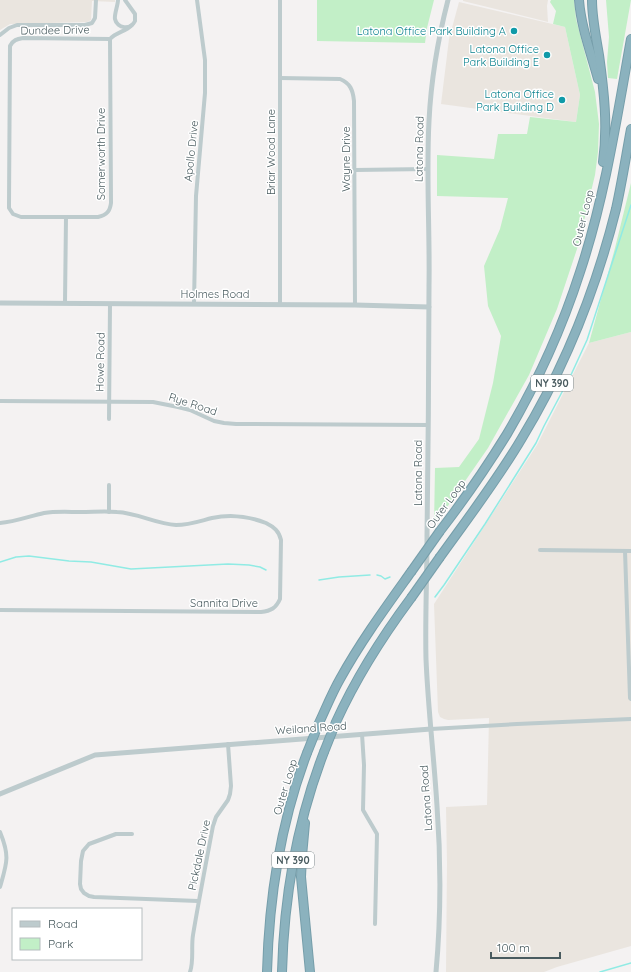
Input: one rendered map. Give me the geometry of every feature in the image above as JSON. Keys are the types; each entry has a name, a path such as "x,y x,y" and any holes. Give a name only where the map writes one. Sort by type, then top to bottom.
{"highway":[{"path":"579,0 582,23 598,81 605,118"},
{"path":"590,237 606,137 603,87 592,0"},
{"name":"Outer Loop","path":"268,972 270,920 277,860 284,827 306,753 337,685 356,652 376,620 490,461 510,429 547,357 578,278 590,237 608,162 631,39"},
{"name":"NY 390","path":"282,972 290,876 299,831 309,794 336,722 352,689 385,634 500,473 546,396 566,355 602,260 618,198 631,129"},
{"path":"628,144 631,133"},
{"path":"309,794 301,877 310,972"}],"street":[{"path":"0,35 9,28 17,26 85,25 92,23 95,18 96,0"},
{"path":"118,0 118,8 115,17 116,22 123,27 132,25"},
{"path":"110,39 117,33 126,30 135,21 134,11 124,0"},
{"name":"Apollo Drive","path":"194,304 196,196 205,93 205,60 197,0"},
{"name":"Briar Wood Lane","path":"280,0 280,305"},
{"name":"Latona Road","path":"436,972 439,920 440,855 438,812 427,683 426,635 429,307 428,170 429,120 432,83 438,45 448,0"},
{"name":"Dundee Drive","path":"66,217 21,217 13,214 9,208 10,46 15,40 23,38 110,39"},
{"name":"Somerworth Drive","path":"66,217 103,216 107,214 110,208 110,39"},
{"name":"Wayne Drive","path":"280,78 340,79 350,85 352,89 354,101 355,170 355,305"},
{"path":"355,170 428,170"},
{"path":"66,217 66,303"},
{"name":"Holmes Road","path":"0,303 355,305 429,307"},
{"name":"Howe Road","path":"109,419 110,304"},
{"name":"Rye Road","path":"0,401 153,402 190,410 214,421 236,424 428,425"},
{"path":"109,485 109,512"},
{"name":"Sannita Drive","path":"0,523 52,512 127,513 157,522 172,524 185,524 231,516 257,520 272,526 279,532 281,540 280,595 278,603 271,610 261,612 0,610"},
{"path":"540,550 631,551"},
{"path":"624,551 629,615 631,699"},
{"path":"626,578 631,578"},
{"name":"Weiland Road","path":"0,794 94,755 431,729 631,719"},
{"path":"362,734 364,765 363,810 377,834 375,924"},
{"name":"Pickdale Drive","path":"190,972 192,941 198,901 213,826 216,817 228,800 230,794 231,786 228,744"},
{"path":"0,832 5,843 7,860 0,887"},
{"path":"132,834 116,834 93,842 85,847 82,855 80,876 81,889 84,893 94,897 198,901"}],"shaded area":[{"path":"0,0 115,0 115,2 92,1 91,20 87,22 10,24 0,30"},
{"path":"548,0 548,22 463,1"},
{"path":"459,2 565,27 580,95 576,122 441,104 449,39"},
{"path":"631,332 631,946 544,972 446,972 446,807 487,805 489,718 448,720 440,717 438,712 434,604 537,445 589,343"}],"green space":[{"path":"317,0 434,0 425,43 317,41"},
{"path":"551,0 574,0 576,19 595,92 599,124 595,175 578,246 557,309 529,375 488,448 434,526 435,468 459,467 479,439 493,383 501,336 488,306 484,266 500,229 508,198 437,196 437,155 494,159 498,134 527,134 530,117 576,122 580,95 565,27 553,24 556,11 550,2"},
{"path":"606,0 631,0 617,79 608,78 607,62 609,37"},
{"path":"631,183 631,332 589,343 615,248"}],"waterway":[{"path":"435,597 485,524 536,443 570,377 587,340 631,205"},
{"path":"0,562 16,557 29,556 91,562 131,569 228,564 249,565 266,570"},
{"path":"319,580 370,575"},
{"path":"377,575 385,579 390,577"},
{"path":"600,972 631,963"}],"place":[{"name":"Latona Office Park Building A","path":"514,31"},
{"name":"Latona Office Park Building E","path":"547,55"},
{"name":"Latona Office Park Building D","path":"562,100"}]}
